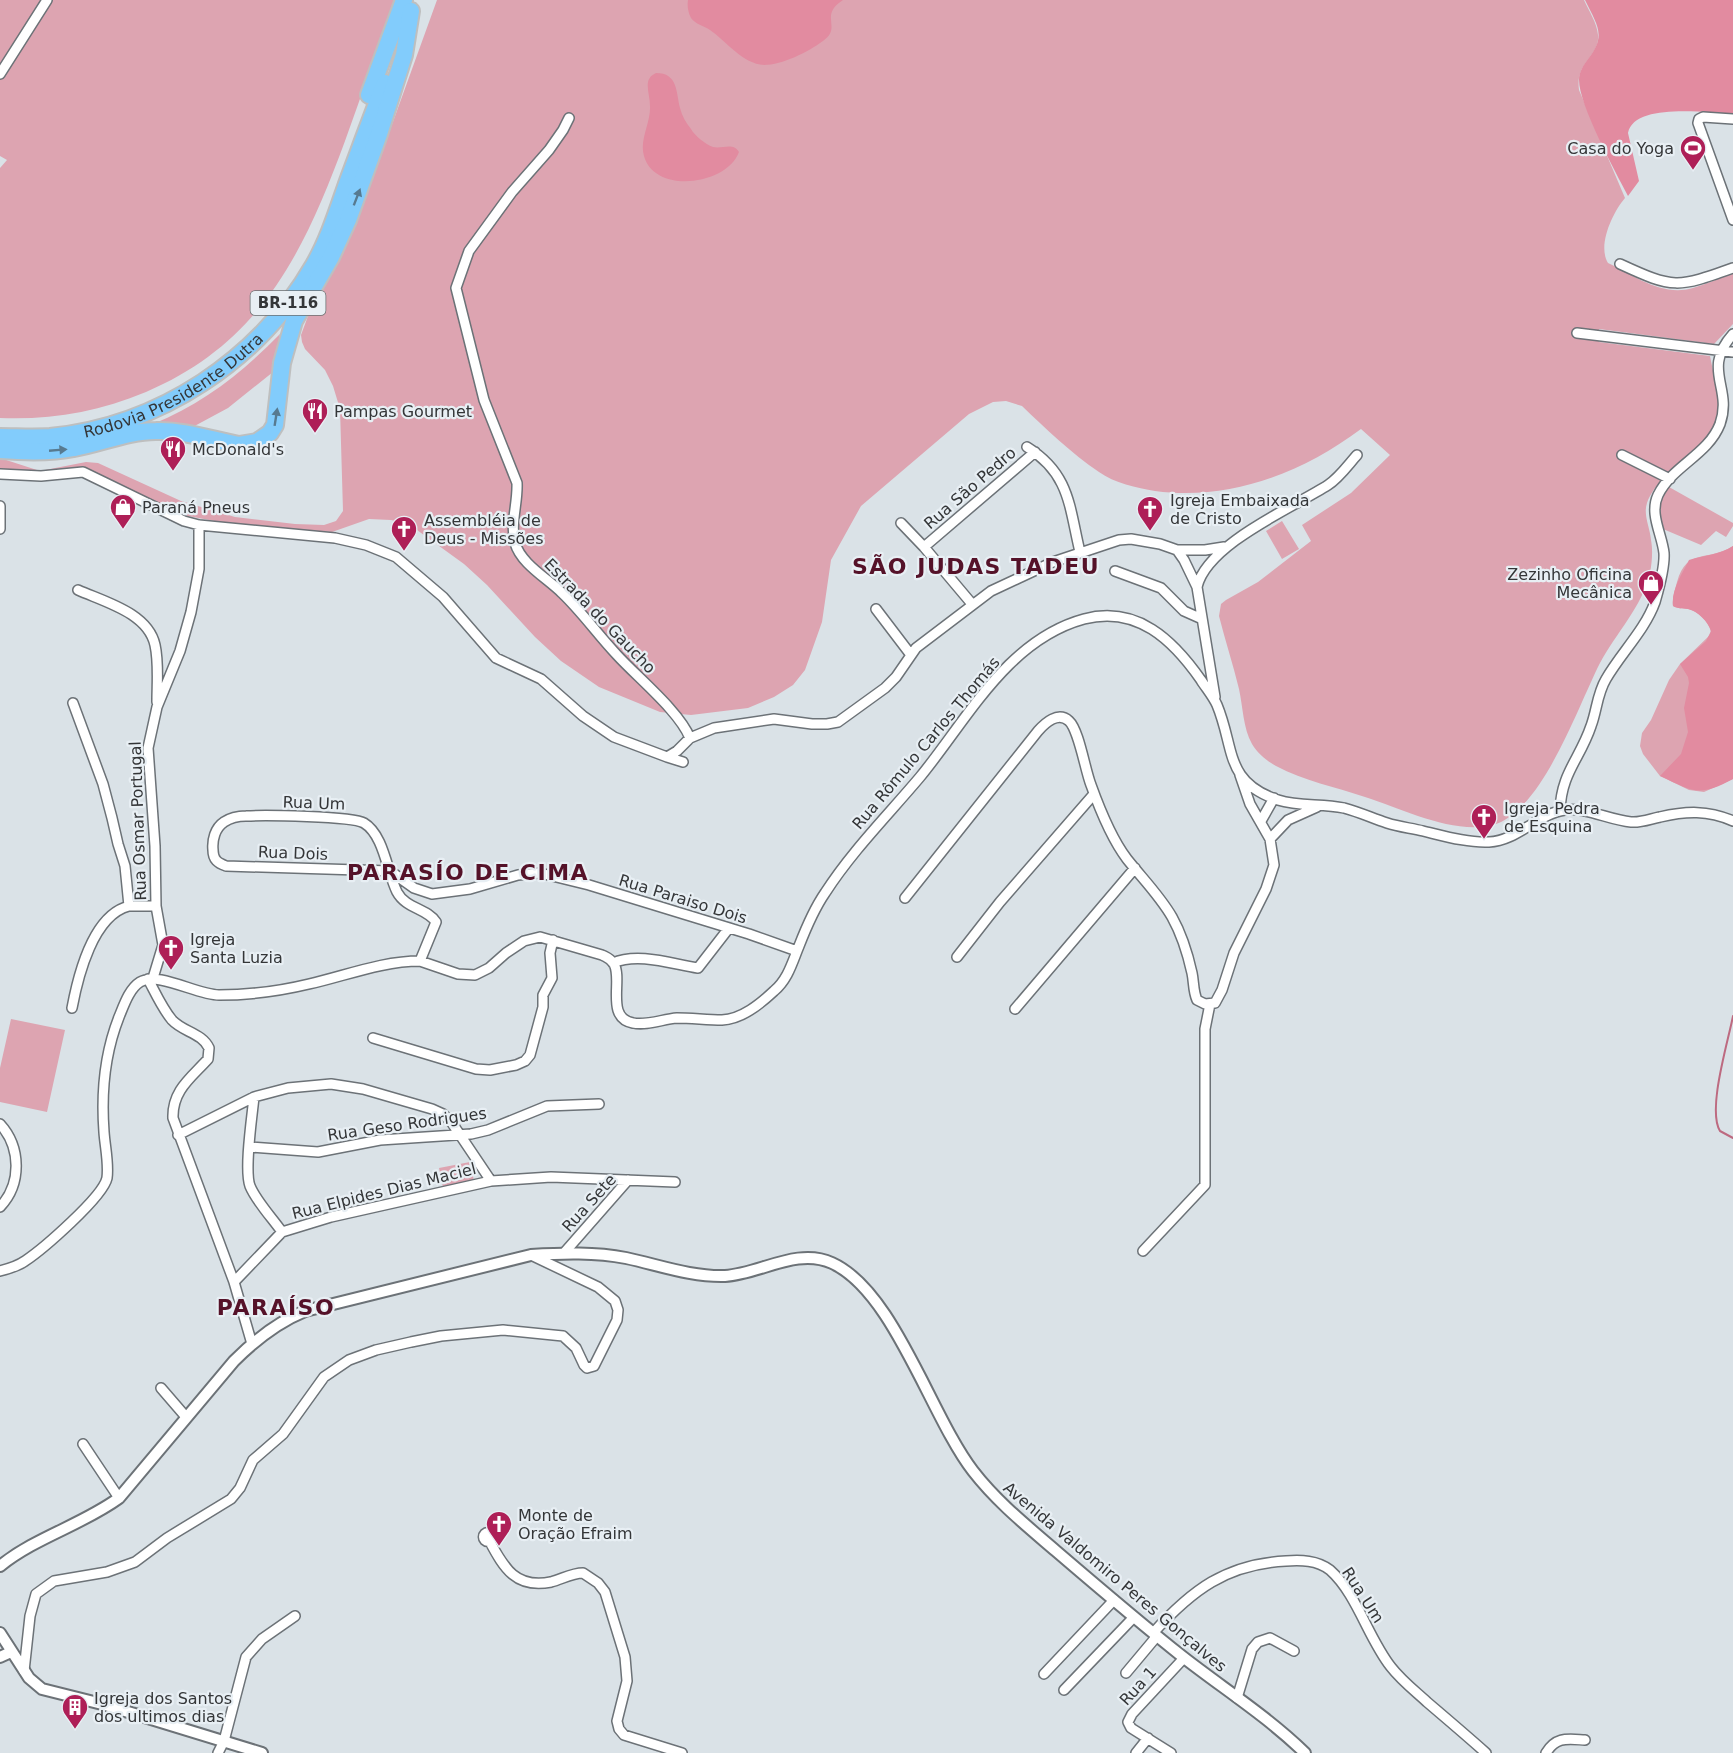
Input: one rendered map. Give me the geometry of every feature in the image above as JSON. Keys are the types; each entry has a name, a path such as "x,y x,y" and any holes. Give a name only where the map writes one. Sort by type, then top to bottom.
{"highway":[{"name":"Rodovia Presidente Dutra","path":"0,427 34,428 72,424 107,416 143,403 201,373 257,326 290,285 315,238 410,4"},
{"name":"Rodovia Presidente Dutra","path":"0,437 49,437 69,434 122,422 145,413 195,389 265,331 300,286 318,257 335,217 410,4"},
{"path":"0,450 34,452 72,449 127,435 156,431 172,431 231,444 249,445 258,442 270,433 277,414 282,363 294,321 331,257 352,211 401,65 410,4"}],"street":[{"path":"0,74 47,0"},
{"path":"1733,119 1705,117 1699,119 1699,127 1733,220"},
{"name":"Estrada do Gaucho","path":"569,118 549,150 512,192 469,251 456,288 484,400 517,483 518,496 513,520 516,544 527,562 562,593 683,725 690,738"},
{"path":"1620,264 1658,281 1680,285 1733,268"},
{"path":"1576,333 1733,352"},
{"path":"1560,811 1565,778 1591,728 1601,689 1649,616 1655,600 1664,555 1654,508 1658,495 1670,479 1705,448 1721,423 1724,404 1718,361 1721,350 1733,334"},
{"name":"Rua São Pedro","path":"924,547 1031,449 1049,463 1062,482 1080,552"},
{"path":"1197,587 1211,562 1224,547 1331,483 1357,455"},
{"path":"1622,455 1670,479"},
{"path":"0,474 41,476 83,472 181,520 199,525 335,538 366,545 396,557 443,597 496,658 541,679 583,716 614,737 683,762"},
{"path":"0,506 0,529"},
{"path":"901,523 972,604"},
{"name":"Rua Osmar Portugal","path":"150,979 163,945 156,906 155,846 148,748 158,707 180,651 191,612 199,569 199,525"},
{"path":"667,757 690,738 714,728 767,719 812,724 833,723 850,715 885,688 900,672 916,648 972,604 1003,584 1080,552 1125,539 1152,542 1177,550 1224,547"},
{"path":"1177,550 1189,568 1197,587 1215,702"},
{"path":"1115,571 1161,588 1184,611 1202,619"},
{"path":"78,590 127,612 148,630 156,648 158,707"},
{"path":"876,609 911,655"},
{"name":"Rua Rômulo Carlos Thomás","path":"613,963 616,971 617,1006 623,1018 636,1024 679,1018 722,1020 741,1015 777,989 786,977 826,890 861,845 919,778 980,698 1016,658 1056,630 1083,619 1106,615 1126,618 1146,625 1175,647 1215,702 1234,765 1250,804 1270,839"},
{"path":"73,704 103,784 125,866 129,906"},
{"path":"905,898 1027,744 1051,720 1059,717 1065,718 1074,729 1094,794 1121,849 1167,909 1175,924 1192,975 1197,1000 1202,1003 1215,1003 1220,996 1234,953 1270,879 1274,865 1270,839 1288,820 1322,806"},
{"path":"1240,776 1255,789 1291,803 1343,808 1387,823 1446,837 1489,842 1512,836 1560,811 1574,810 1631,822 1702,812 1733,821"},
{"path":"957,957 1000,902 1094,794"},
{"path":"1261,822 1274,798"},
{"path":"1288,820 1291,803"},
{"name":"Rua Um","path":"213,841 220,825 226,820 240,817 355,819 366,824 374,832 394,884 403,900 432,917 436,922 420,961"},
{"name":"Rua Dois","path":"213,841 215,859 226,866 390,871"},
{"path":"1015,1009 1135,868"},
{"name":"Rua Paraiso Dois","path":"390,871 414,888 432,894 470,889 518,875 540,873 589,885 797,951"},
{"path":"72,1008 80,971 90,946 111,916 129,906 156,906"},
{"path":"0,1271 31,1257 83,1211 104,1188 107,1165 103,1081 108,1048 130,994 136,985 150,979 209,994 247,993 307,984 392,963 420,961 458,974 475,975 489,968 513,948 529,939 540,937 606,957 613,963 623,959 651,960 698,968 729,928"},
{"path":"373,1038 476,1069 494,1069 522,1063 531,1052 543,1006 543,995 552,978 550,953 553,940"},
{"path":"150,979 171,1018 205,1041 210,1052 208,1059 188,1079 175,1100 173,1118 234,1282 252,1344"},
{"path":"1143,1251 1205,1185 1205,1029 1210,1004"},
{"path":"178,1135 254,1097 294,1087 342,1084 438,1112 452,1123 491,1180"},
{"path":"254,1097 248,1165 249,1184 282,1232"},
{"name":"Rua Geso Rodrigues","path":"250,1147 318,1152 380,1140 488,1130 547,1106 599,1104"},
{"path":"0,1124 12,1142 17,1171 10,1195 0,1207"},
{"name":"Rua Elpides Dias Maciel","path":"234,1282 282,1232 331,1217 491,1180 551,1177 628,1180"},
{"name":"Rua Sete","path":"564,1253 628,1180 675,1182"},
{"name":"Avenida Valdomiro Peres Gonçalves","path":"0,1566 33,1544 106,1508 119,1498 219,1377 252,1344 291,1317 319,1306 415,1285 531,1255 564,1253 625,1258 709,1276 746,1273 808,1257 839,1266 855,1279 881,1310 924,1384 950,1437 984,1485 1013,1514 1184,1658 1284,1733 1305,1753"},
{"path":"24,1671 30,1616 36,1594 54,1581 107,1572 135,1562 167,1538 231,1499 240,1488 253,1460 283,1434 324,1377 339,1365 376,1350 411,1342 441,1336 503,1330 563,1336 576,1348 587,1368 594,1366 617,1320 618,1310 615,1301 598,1287 531,1255"},
{"path":"161,1388 186,1417"},
{"path":"83,1444 119,1498"},
{"path":"490,1542 502,1565 516,1577 545,1582 583,1573 598,1583 608,1598 625,1657 627,1681 617,1721 621,1732 627,1736 682,1753"},
{"name":"Rua Um","path":"1126,1673 1155,1634 1188,1597 1234,1571 1254,1564 1305,1560 1330,1570 1342,1585 1391,1668 1486,1753"},
{"path":"1044,1674 1114,1600"},
{"path":"218,1753 224,1741 246,1657 262,1639 295,1616"},
{"path":"1064,1690 1134,1617"},
{"path":"0,1633 24,1671 42,1689 102,1704 262,1753"},
{"path":"1237,1698 1252,1649 1258,1642 1270,1638 1294,1651"},
{"path":"0,1657 11,1652 20,1652 26,1646"},
{"name":"Rua 1","path":"1171,1753 1129,1726 1128,1719 1184,1658"},
{"path":"1137,1753 1148,1738"},
{"path":"1546,1753 1560,1739 1585,1740"}],"shaded area":[{"path":"0,0 394,0 329,182 313,220 273,290 249,320 220,348 186,372 146,392 92,410 38,418 0,418 0,168 7,160 0,156"},
{"path":"437,0 1584,0 1597,31 1598,42 1581,73 1579,90 1625,198 1611,220 1605,238 1605,256 1608,263 1649,284 1670,290 1693,288 1733,273 1733,324 1714,344 1599,329 1599,342 1710,356 1718,392 1719,412 1708,438 1664,479 1654,490 1647,503 1646,517 1652,560 1646,585 1635,609 1600,663 1557,755 1543,779 1511,816 1493,825 1461,827 1428,819 1298,776 1269,762 1252,744 1219,616 1221,604 1258,582 1311,541 1302,525 1351,493 1390,455 1361,429 1314,459 1264,480 1211,492 1155,491 1105,476 1069,449 1022,406 1006,401 993,402 969,414 861,506 831,560 822,622 805,670 793,685 774,697 748,708 691,715 660,712 599,687 561,661 464,564 404,523 369,519 332,532 236,525 188,516 87,472 42,475 0,470 0,458 40,471 86,462 98,463 181,501 235,517 295,524 324,525 336,521 343,511 340,409 325,370 305,349 301,335 311,308 369,188"},
{"path":"688,0 843,0 832,11 831,31 823,41 795,57 779,63 764,65 749,61 710,30 693,20 688,11"},
{"path":"1585,0 1733,0 1733,114 1691,111 1658,113 1633,123 1628,133 1639,181 1628,196 1599,138 1581,91 1579,80 1581,72 1594,51 1599,36 1596,23"},
{"path":"656,73 668,76 675,84 683,117 698,137 713,147 734,147 739,152 732,163 721,172 707,178 676,181 662,176 651,168 644,156 643,144 650,112 648,83"},
{"path":"280,334 273,372 228,408 189,429 153,424 189,407 221,386"},
{"path":"1669,487 1733,523 1726,537 1716,531 1701,545 1663,529 1660,507"},
{"path":"1282,521 1299,549 1282,559 1266,531"},
{"path":"1733,546 1733,779 1704,792 1689,790 1660,776 1643,754 1640,746 1642,733 1651,720 1669,680 1680,664 1711,634 1709,626 1700,615 1692,610 1673,606 1681,571 1693,559 1724,551"},
{"path":"1733,546 1733,779 1711,789 1688,789 1660,776 1681,754 1688,732 1684,708 1689,683 1680,664 1706,641 1711,631 1699,614 1673,606 1674,594 1689,560 1717,553"},
{"path":"11,1019 65,1030 47,1112 0,1102 0,1068"},
{"path":"470,1162 474,1181 443,1187 439,1168"}],"waterway":[{"path":"1733,1016 1720,1075 1716,1108 1720,1131 1733,1138"}],"place":[{"name":"Casa do Yoga","path":"1693,171"},
{"name":"Pampas Gourmet","path":"315,434"},
{"name":"McDonald's","path":"173,472"},
{"name":"Paraná Pneus","path":"123,530"},
{"name":"Igreja Embaixada de Cristo","path":"1150,532"},
{"name":"Assembléia de Deus - Missões","path":"404,552"},
{"name":"Zezinho Oficina Mecânica","path":"1651,606"},
{"name":"Igreja Pedra de Esquina","path":"1484,840"},
{"name":"Igreja Santa Luzia","path":"171,971"},
{"name":"Monte de Oração Efraim","path":"499,1547"},
{"name":"Igreja dos Santos dos ultimos dias","path":"75,1730"}],"district":[{"name":"SÃO JUDAS TADEU","path":"976,566"},
{"name":"PARASÍO DE CIMA","path":"468,872"},
{"name":"PARAÍSO","path":"276,1307"}]}
